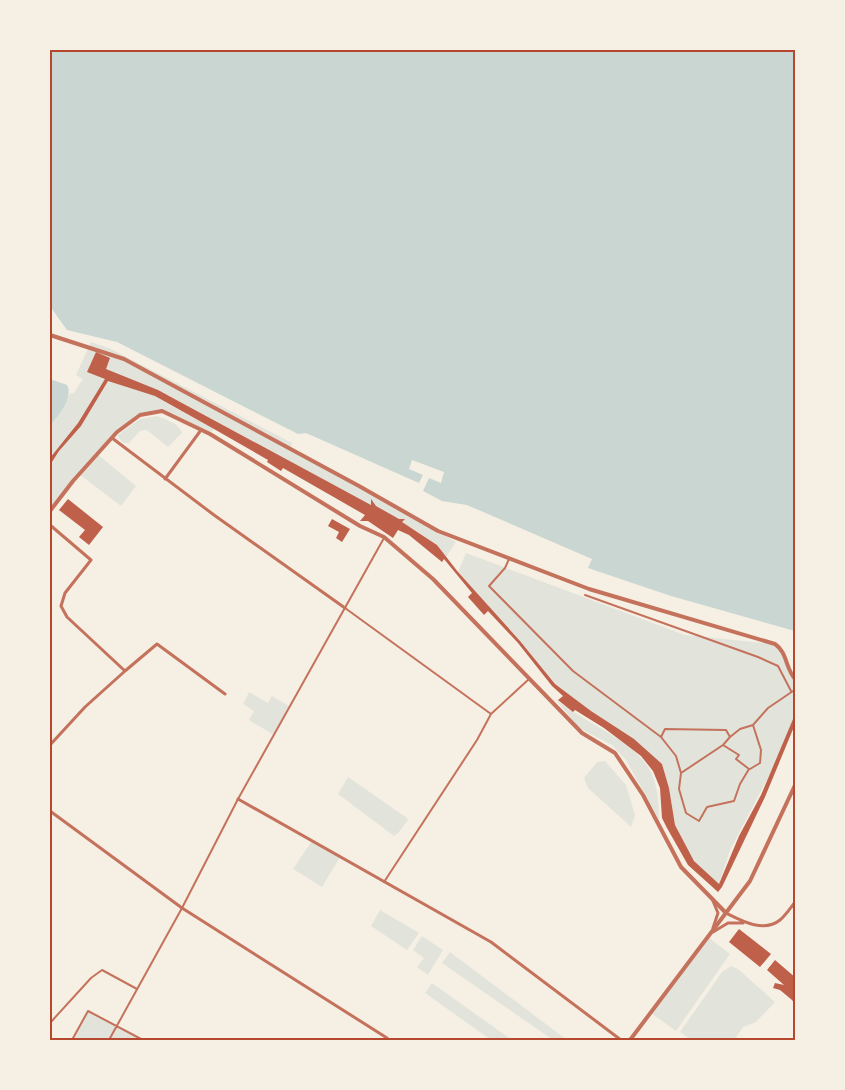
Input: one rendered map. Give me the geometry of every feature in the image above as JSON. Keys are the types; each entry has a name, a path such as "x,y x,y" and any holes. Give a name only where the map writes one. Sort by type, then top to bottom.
{"street":[{"path":"50,335 124,359 438,531 589,589 775,644 782,648 790,675 795,680"},
{"path":"50,511 73,481 112,438 140,415 162,411 201,430 360,526 384,537 433,579 582,733 615,753 644,795 681,867 726,913 747,923"},
{"path":"165,479 201,430"},
{"path":"112,438 165,479 491,714"},
{"path":"50,525 91,560 65,593 61,606 67,617 125,671"},
{"path":"109,1041 182,908 238,799 384,537"},
{"path":"509,558 506,568 489,586 573,671 661,737 676,756 681,773 679,789 686,813 699,821 706,807 734,801 749,769 760,763 760,750 753,725"},
{"path":"585,595 768,661 778,666 791,692"},
{"path":"50,745 85,707 157,644 225,694"},
{"path":"384,882 477,740 491,714 530,678"},
{"path":"681,773 723,745 740,729 753,725 768,708 795,688"},
{"path":"661,737 665,729 726,730 730,737"},
{"path":"723,745 739,754 736,759 749,769"},
{"path":"630,1041 750,881 795,783"},
{"path":"238,799 491,942 621,1041"},
{"path":"50,811 182,908 387,1038 388,1041"},
{"path":"711,933 718,913 713,901"},
{"path":"711,933 728,922 767,926 779,921 795,901"},
{"path":"50,1023 91,978 102,970 137,989"},
{"path":"72,1041 88,1011 143,1041"}],"shaded area":[{"path":"50,50 795,50 795,631 671,596 588,568 592,559 467,505 442,501 423,491 429,478 441,483 444,472 412,460 409,469 423,475 419,483 306,433 298,434 117,342 67,330 52,309 50,310"},
{"path":"91,342 109,348 292,443 290,449 456,542 446,557 437,545 417,531 168,395 165,402 214,429 210,434 167,413 143,414 126,425 97,454 136,486 121,506 79,474 50,511 50,426 70,393 73,394 83,379 76,375"},
{"path":"50,379 67,385 69,390 64,407 50,426"},
{"path":"157,416 175,424 182,433 168,447 147,430 140,431 129,443 123,443 118,437 140,419"},
{"path":"466,553 685,635 775,644 782,648 795,680 795,716 768,778 730,850 719,884 694,861 675,825 669,788 662,764 555,684 458,572"},
{"path":"249,692 268,703 272,696 289,706 274,735 249,720 254,711 243,704"},
{"path":"556,700 623,742 645,763 656,785 659,820 626,760 612,745 579,728"},
{"path":"605,761 626,785 635,815 631,827 588,788 584,778 597,762"},
{"path":"348,777 407,818 408,820 398,833 394,836 338,794"},
{"path":"312,841 340,857 322,887 293,869"},
{"path":"380,910 419,933 407,950 371,926"},
{"path":"422,936 443,950 428,975 417,967 424,958 413,950"},
{"path":"708,937 730,954 676,1031 651,1013"},
{"path":"450,952 567,1040 553,1040 442,963"},
{"path":"731,966 738,969 775,1002 756,1022 743,1027 734,1040 691,1040 680,1032 722,972"},
{"path":"432,983 512,1040 491,1040 425,993"},
{"path":"88,1011 143,1040 72,1040"}],"building":[{"path":"96,352 110,358 106,369 158,390 371,505 371,499 376,506 399,519 405,519 402,522 437,545 555,684 634,739 662,764 669,788 675,825 694,861 719,884 739,836 761,795 796,712 796,722 765,797 718,892 688,865 667,828 662,818 660,788 653,771 641,756 604,728 575,710 573,712 558,700 563,696 488,611 484,615 468,597 472,593 444,559 442,562 409,535 398,530 393,538 368,521 360,521 365,515 283,468 281,471 267,462 268,460 155,396 108,381 81,426 50,465 50,458 78,423 105,379 87,372"},
{"path":"68,499 103,527 89,545 79,537 85,530 59,510"},
{"path":"332,519 350,529 342,542 336,538 339,532 328,526"},
{"path":"739,929 771,954 760,967 729,942"},
{"path":"775,960 796,978 796,1006 780,990 773,988 775,983 784,985 767,970"}]}
